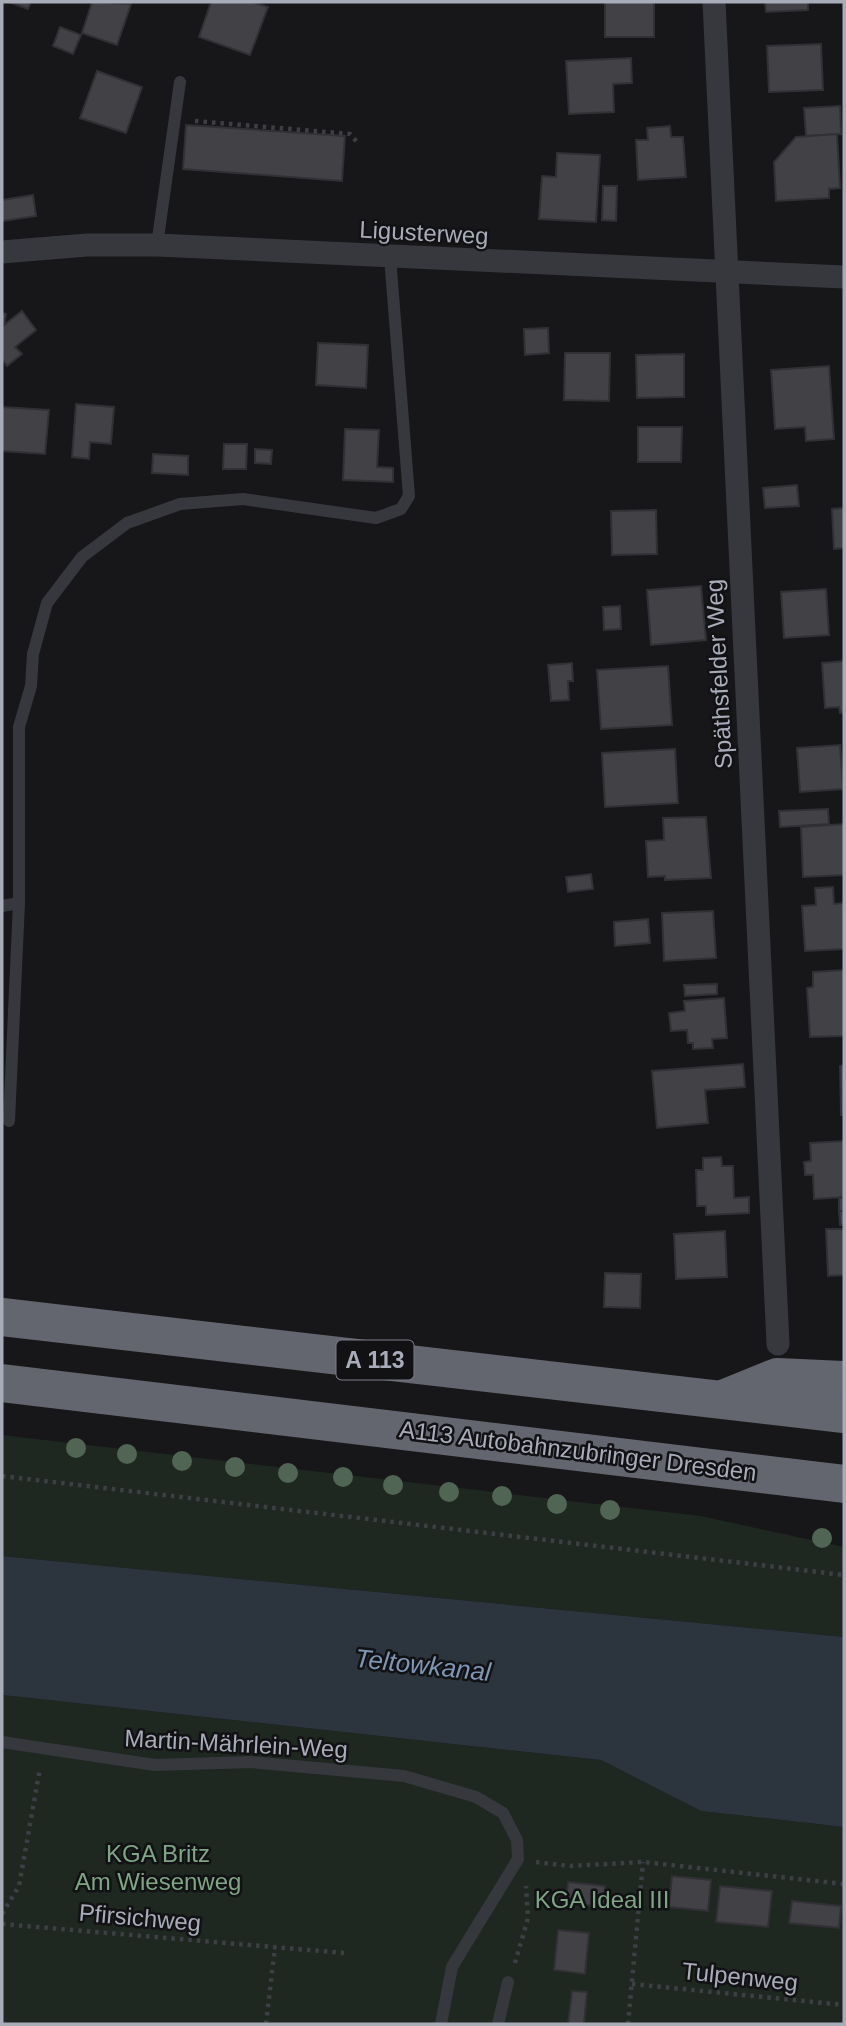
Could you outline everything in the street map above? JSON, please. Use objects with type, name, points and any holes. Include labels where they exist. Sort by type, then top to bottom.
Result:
[{"type":"highway","name":"A 113","points":[[14,1318],[844,1414]]},
{"type":"highway","points":[[723,1399],[777,1377],[844,1380]]},
{"type":"highway","name":"A113 Autobahnzubringer Dresden","points":[[2,1383],[844,1483]]},
{"type":"street","name":"Späthsfelder Weg","points":[[714,2],[778,1344]]},
{"type":"street","name":"Ligusterweg","points":[[2,252],[86,245],[158,245],[844,277]]},
{"type":"lane","points":[[158,245],[180,82]]},
{"type":"lane","points":[[9,1121],[19,903],[19,727],[31,686],[33,654],[47,603],[82,557],[127,523],[180,504],[243,499],[376,519],[401,509],[409,496],[390,257]]},
{"type":"lane","points":[[2,906],[19,903]]},
{"type":"lane","name":"Martin-Mährlein-Weg","points":[[2,1742],[155,1765],[250,1762],[404,1776],[476,1797],[503,1813],[517,1840],[518,1859]]},
{"type":"lane","points":[[441,2024],[452,1967],[510,1877],[518,1859]]},
{"type":"lane","points":[[498,2024],[508,1982]]},
{"type":"path","points":[[174,120],[350,134],[357,142]]},
{"type":"path","points":[[2,1476],[844,1575]]},
{"type":"path","points":[[2,1914],[19,1886],[39,1780],[41,1749]]},
{"type":"path","points":[[518,1859],[570,1866],[643,1862],[844,1884]]},
{"type":"path","points":[[628,2024],[643,1862]]},
{"type":"path","points":[[508,1982],[528,1918],[526,1886],[510,1877]]},
{"type":"path","name":"Pfirsichweg","points":[[2,1924],[344,1953]]},
{"type":"path","points":[[266,2024],[275,1947]]},
{"type":"path","name":"Tulpenweg","points":[[632,1984],[844,2005]]},
{"type":"green space","points":[[2,1435],[701,1516],[844,1547],[844,1637],[2,1556]]},
{"type":"green space","name":"KGA Britz Am Wiesenweg","points":[[2,1695],[601,1760],[701,1811],[844,1827],[844,2024],[2,2024]]},
{"type":"water","name":"Teltowkanal","points":[[2,1556],[844,1637],[844,1827],[701,1811],[601,1760],[2,1695]]},
{"type":"building","points":[[9,2],[31,2],[28,9]]},
{"type":"building","points":[[92,2],[131,4],[117,45],[82,33]]},
{"type":"building","points":[[211,2],[252,2],[268,7],[250,55],[199,37]]},
{"type":"building","points":[[605,2],[654,2],[654,37],[605,37]]},
{"type":"building","points":[[765,2],[808,2],[808,10],[766,12]]},
{"type":"building","points":[[60,27],[81,35],[73,54],[53,46]]},
{"type":"building","points":[[821,44],[823,90],[769,92],[767,46]]},
{"type":"building","points":[[631,58],[632,83],[613,84],[614,112],[569,114],[566,61]]},
{"type":"building","points":[[97,71],[142,87],[126,133],[80,118]]},
{"type":"building","points":[[840,106],[841,134],[806,136],[804,108]]},
{"type":"building","points":[[186,125],[345,136],[342,181],[183,169]]},
{"type":"building","points":[[670,126],[671,137],[683,137],[686,177],[638,180],[636,140],[648,140],[647,128]]},
{"type":"building","points":[[837,134],[840,188],[829,189],[829,198],[776,201],[774,162],[796,137]]},
{"type":"building","points":[[557,153],[600,155],[596,222],[539,219],[542,176],[556,177]]},
{"type":"building","points":[[603,186],[617,186],[616,221],[602,220]]},
{"type":"building","points":[[33,195],[36,216],[2,221],[2,200]]},
{"type":"building","points":[[22,311],[36,330],[15,347],[22,354],[7,366],[2,359],[2,313],[6,314],[4,325]]},
{"type":"building","points":[[548,328],[549,353],[525,355],[524,329]]},
{"type":"building","points":[[318,343],[368,345],[366,388],[316,385]]},
{"type":"building","points":[[565,353],[610,353],[609,401],[564,400]]},
{"type":"building","points":[[684,354],[684,397],[637,398],[636,355]]},
{"type":"building","points":[[829,366],[834,439],[806,441],[805,427],[775,429],[771,370]]},
{"type":"building","points":[[76,404],[114,407],[111,444],[90,442],[89,459],[72,457]]},
{"type":"building","points":[[2,407],[49,410],[45,454],[2,451]]},
{"type":"building","points":[[638,427],[682,427],[681,462],[638,462]]},
{"type":"building","points":[[345,429],[379,430],[377,467],[393,468],[393,482],[343,480]]},
{"type":"building","points":[[224,444],[247,444],[246,469],[223,469]]},
{"type":"building","points":[[255,449],[272,450],[271,464],[255,463]]},
{"type":"building","points":[[153,454],[188,456],[188,475],[152,473]]},
{"type":"building","points":[[797,485],[799,506],[765,508],[763,488]]},
{"type":"building","points":[[844,508],[844,548],[834,549],[832,509]]},
{"type":"building","points":[[656,510],[657,554],[612,555],[611,511]]},
{"type":"building","points":[[701,586],[706,640],[651,645],[647,590]]},
{"type":"building","points":[[826,589],[829,635],[784,638],[781,592]]},
{"type":"building","points":[[620,606],[621,629],[604,630],[603,607]]},
{"type":"building","points":[[844,661],[844,712],[840,713],[839,707],[825,708],[822,663]]},
{"type":"building","points":[[572,663],[573,681],[568,681],[569,700],[551,701],[548,665]]},
{"type":"building","points":[[668,666],[672,725],[601,729],[597,670]]},
{"type":"building","points":[[840,745],[843,789],[800,792],[797,748]]},
{"type":"building","points":[[675,749],[678,803],[605,807],[602,753]]},
{"type":"building","points":[[828,809],[829,824],[780,827],[779,811]]},
{"type":"building","points":[[706,817],[711,878],[665,880],[665,876],[648,877],[646,841],[664,840],[663,818]]},
{"type":"building","points":[[844,824],[844,875],[803,877],[801,827]]},
{"type":"building","points":[[591,874],[593,889],[568,892],[566,877]]},
{"type":"building","points":[[833,887],[834,904],[844,903],[844,949],[805,951],[802,906],[816,905],[815,888]]},
{"type":"building","points":[[713,911],[716,958],[664,961],[662,913]]},
{"type":"building","points":[[648,919],[650,943],[615,946],[614,922]]},
{"type":"building","points":[[844,970],[844,1036],[810,1037],[807,988],[813,987],[813,972]]},
{"type":"building","points":[[717,984],[717,994],[685,996],[684,985]]},
{"type":"building","points":[[724,998],[727,1038],[712,1039],[713,1048],[693,1049],[693,1043],[688,1043],[687,1030],[671,1031],[669,1013],[685,1011],[684,1001]]},
{"type":"building","points":[[743,1064],[745,1087],[705,1090],[708,1123],[657,1128],[652,1071]]},
{"type":"building","points":[[844,1065],[844,1115],[841,1115],[840,1066]]},
{"type":"building","points":[[844,1141],[844,1197],[814,1199],[813,1175],[805,1175],[804,1162],[811,1161],[810,1143]]},
{"type":"building","points":[[721,1157],[722,1166],[733,1166],[734,1198],[749,1197],[749,1213],[706,1215],[706,1206],[697,1206],[696,1170],[703,1170],[703,1158]]},
{"type":"building","points":[[844,1197],[844,1211],[839,1211],[839,1198]]},
{"type":"building","points":[[839,1211],[844,1211],[844,1225],[840,1225]]},
{"type":"building","points":[[826,1229],[844,1229],[844,1275],[828,1276]]},
{"type":"building","points":[[725,1231],[727,1277],[676,1279],[674,1234]]},
{"type":"building","points":[[605,1273],[641,1274],[640,1308],[604,1307]]},
{"type":"building","points":[[672,1876],[711,1880],[708,1911],[669,1907]]},
{"type":"building","points":[[568,1882],[605,1886],[603,1907],[566,1903]]},
{"type":"building","points":[[720,1886],[772,1891],[768,1927],[716,1922]]},
{"type":"building","points":[[792,1901],[841,1906],[839,1928],[789,1923]]},
{"type":"building","points":[[558,1930],[589,1933],[585,1974],[554,1970]]},
{"type":"building","points":[[572,1991],[587,1992],[584,2024],[568,2024]]},
{"type":"park label","name":"KGA Ideal III","points":[[602,1900]]}]
